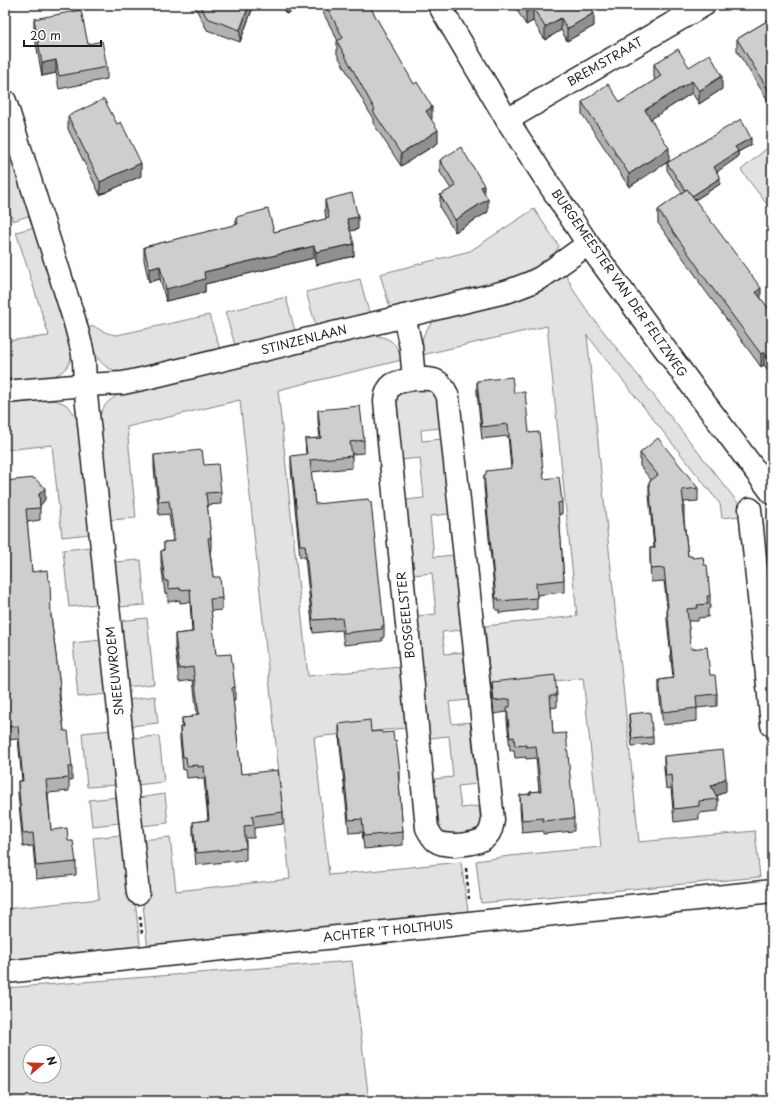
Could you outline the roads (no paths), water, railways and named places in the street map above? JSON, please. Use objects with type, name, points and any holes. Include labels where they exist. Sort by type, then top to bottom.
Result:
[{"type":"street","name":"BURGEMEESTER VAN DER FELTZWEG","points":[[439,5],[507,120],[588,244],[772,493]]},
{"type":"street","name":"BREMSTRAAT","points":[[507,120],[704,5]]},
{"type":"street","name":"SNEEUWROEM","points":[[5,101],[79,336],[84,358],[85,385],[138,893]]},
{"type":"street","name":"STINZENLAAN","points":[[5,392],[123,383],[509,291],[530,284],[554,270],[588,244]]},
{"type":"street","points":[[404,316],[411,347],[414,379]]},
{"type":"street","name":"BOSGEELSTER","points":[[428,378],[435,380],[441,384],[448,397],[492,804],[492,829],[488,836],[481,841],[463,844],[443,844],[436,841],[427,828],[385,401],[385,394],[393,383],[414,379],[428,378]]},
{"type":"street","points":[[750,509],[764,551],[772,725]]},
{"type":"street","name":"ACHTER 'T HOLTHUIS","points":[[5,972],[772,891]]}]
